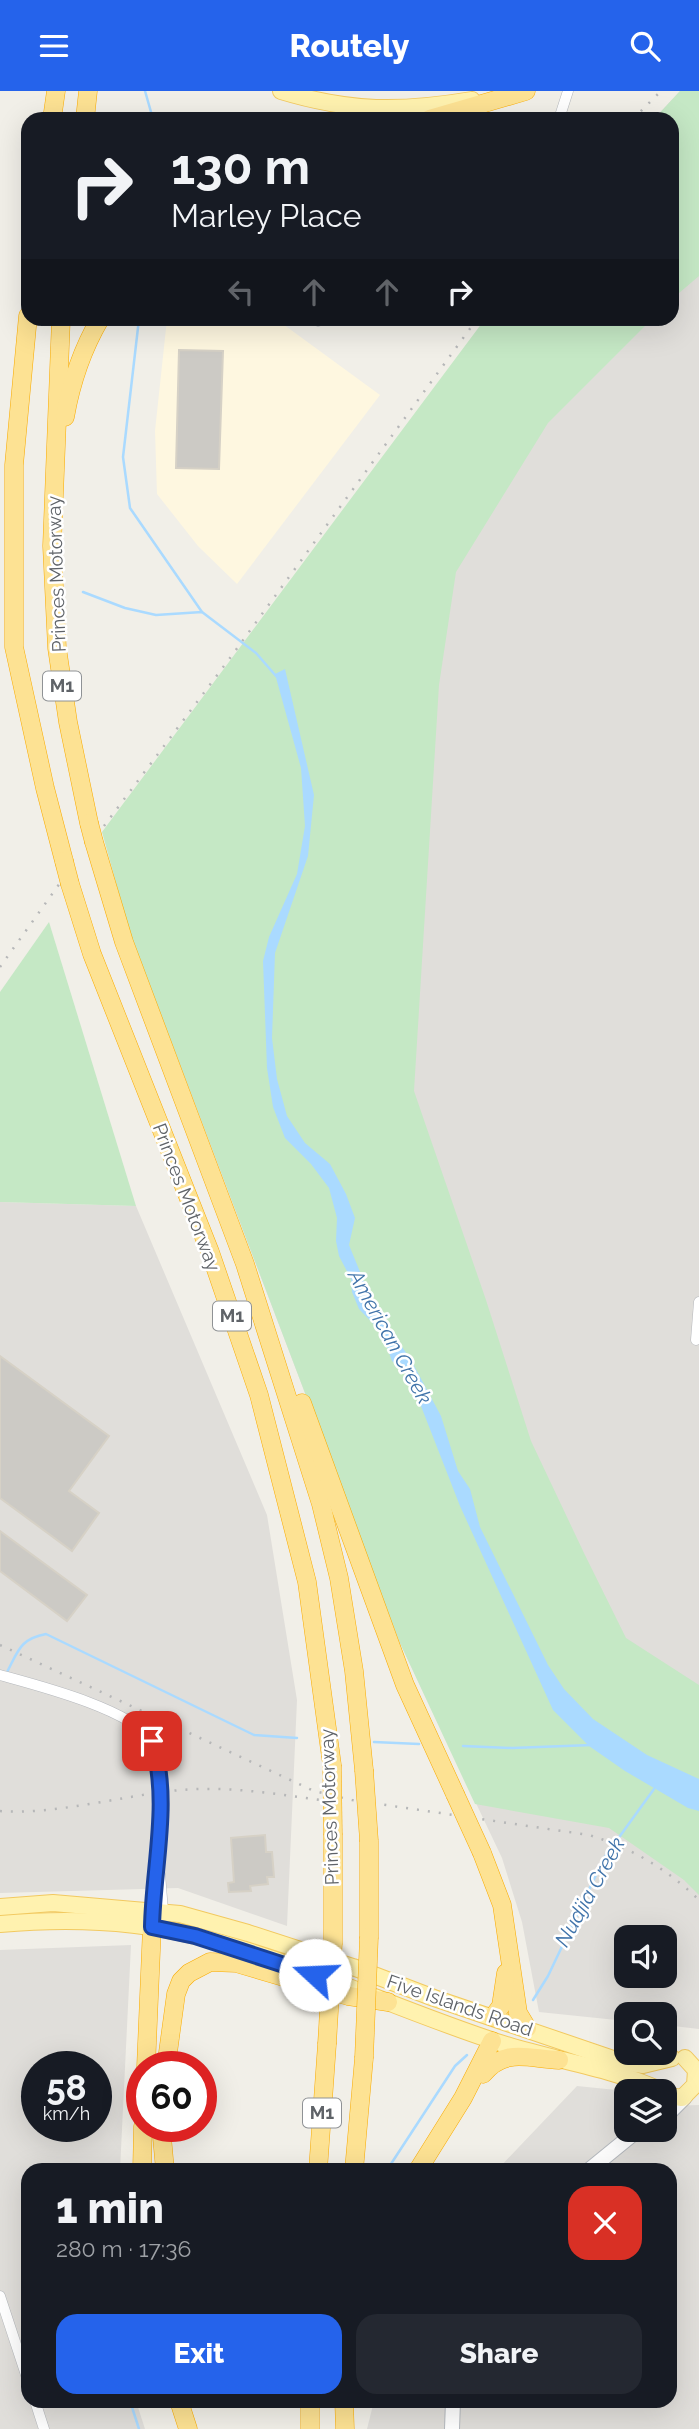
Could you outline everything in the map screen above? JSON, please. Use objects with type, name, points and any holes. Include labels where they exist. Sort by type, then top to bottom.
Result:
[{"type":"highway","points":[[53,112],[56,91]]},
{"type":"highway","points":[[86,112],[88,91]]},
{"type":"highway","points":[[454,112],[526,91]]},
{"type":"highway","name":"Princes Motorway","points":[[27,326],[14,465],[14,647],[45,788],[92,954],[210,1252],[259,1395],[307,1582],[332,1765],[333,1943],[318,2163]]},
{"type":"highway","name":"Princes Motorway","points":[[61,326],[52,546],[57,648],[68,722],[89,823],[124,942],[245,1264],[287,1390],[333,1553],[354,1671],[369,1841],[369,1937],[364,2058],[356,2163]]},
{"type":"highway","points":[[52,546],[58,455],[68,398],[89,338],[96,326]]},
{"type":"highway","points":[[245,1264],[279,1339],[405,1685],[482,1853],[502,1905],[518,2013],[527,2028]]},
{"type":"highway","points":[[147,2051],[157,1919]]},
{"type":"highway","points":[[157,1919],[159,2051]]},
{"type":"highway","points":[[490,2020],[501,2006],[505,1987],[507,1935]]},
{"type":"highway","points":[[167,2051],[178,1987],[189,1973],[209,1962],[236,1963],[348,1996],[388,2002]]},
{"type":"highway","points":[[422,2163],[463,2098],[492,2041]]},
{"type":"highway","points":[[308,2163],[313,2142],[320,2071],[326,2050]]},
{"type":"highway","points":[[463,2098],[490,2066],[500,2059],[514,2056],[559,2060]]},
{"type":"highway","points":[[142,2163],[143,2142]]},
{"type":"highway","points":[[162,2142],[164,2163]]},
{"type":"highway","points":[[181,2408],[188,2429]]},
{"type":"highway","points":[[310,2408],[310,2429]]},
{"type":"highway","points":[[345,2408],[345,2429]]},
{"type":"main road","points":[[281,91],[330,103],[393,110],[430,107],[516,91]]},
{"type":"main road","name":"Five Islands Road","points":[[0,1907],[53,1903],[248,1933],[353,1966],[490,2020],[527,2028],[626,2063],[643,2065],[685,2059]]},
{"type":"main road","name":"Five Islands Road","points":[[0,1924],[157,1919],[195,1936],[259,1955],[492,2041],[635,2079]]},
{"type":"main road","points":[[412,2012],[469,2024],[490,2020],[492,2041]]},
{"type":"main road","points":[[661,2079],[660,2070],[685,2059],[694,2066],[697,2075],[695,2085],[691,2094],[677,2106]]},
{"type":"main road","points":[[598,2163],[624,2142]]},
{"type":"main road","points":[[452,2429],[453,2408]]},
{"type":"street","points":[[561,112],[568,91]]},
{"type":"street","points":[[695,1340],[699,1302]]},
{"type":"street","points":[[0,1675],[102,1707],[142,1729],[152,1741],[157,1755],[159,1793],[157,1919]]},
{"type":"street","points":[[0,2296],[21,2360]]},
{"type":"street","points":[[36,2408],[44,2429]]},
{"type":"shaded area","points":[[680,91],[699,91],[699,2029],[677,2026],[677,2002],[614,2002],[614,2020],[539,2012],[522,1922],[502,1858],[400,1643],[129,930],[482,326],[679,326],[679,112],[660,112]]},
{"type":"shaded area","points":[[166,326],[286,326],[380,395],[237,584],[198,546],[157,494],[155,431]]},
{"type":"shaded area","points":[[0,1202],[136,1206],[267,1515],[297,1700],[287,1926],[178,1888],[0,1893]]},
{"type":"shaded area","points":[[131,1945],[120,2163],[21,2163],[21,2408],[138,2408],[145,2429],[0,2429],[0,1950]]},
{"type":"shaded area","points":[[577,2086],[614,2090],[614,2142],[677,2142],[677,2106],[699,2105],[699,2429],[367,2429],[372,2408],[677,2408],[677,2163],[504,2163]]},
{"type":"green space","points":[[680,91],[699,91],[699,276],[679,293],[679,112],[660,112]]},
{"type":"green space","points":[[480,326],[645,326],[548,423],[456,572],[439,685],[414,1091],[531,1441],[584,1553],[626,1638],[699,1685],[699,1895],[684,1880],[609,1828],[475,1804],[400,1643],[129,930],[102,832]]},
{"type":"green space","points":[[49,922],[136,1206],[0,1202],[0,992]]},
{"type":"water","points":[[285,669],[314,795],[308,856],[275,953],[272,1038],[277,1079],[287,1116],[305,1143],[330,1164],[346,1194],[355,1218],[349,1245],[374,1306],[411,1360],[441,1416],[458,1471],[470,1489],[480,1527],[548,1665],[564,1689],[593,1719],[647,1755],[699,1779],[699,1811],[688,1808],[625,1771],[589,1746],[553,1710],[460,1506],[406,1374],[392,1361],[382,1333],[359,1309],[352,1292],[351,1279],[339,1256],[336,1241],[337,1218],[329,1188],[311,1164],[285,1138],[273,1107],[267,1068],[263,961],[269,937],[297,874],[305,826],[301,768],[275,674]]},
{"type":"building","points":[[179,350],[223,351],[219,469],[176,468]]},
{"type":"building","points":[[0,1356],[109,1436],[69,1491],[99,1513],[72,1551],[0,1498]]},
{"type":"building","points":[[0,1531],[87,1595],[67,1621],[0,1571]]},
{"type":"building","points":[[265,1835],[266,1852],[272,1852],[274,1877],[267,1877],[268,1884],[250,1886],[251,1891],[229,1892],[228,1883],[234,1882],[231,1838]]},
{"type":"waterway","points":[[145,91],[151,112]]},
{"type":"waterway","points":[[138,326],[123,457],[130,508],[202,612]]},
{"type":"waterway","name":"American Creek","points":[[83,592],[125,608],[156,615],[202,612],[256,653],[276,676]]},
{"type":"waterway","points":[[6,1674],[25,1643],[46,1634],[254,1735],[297,1738]]},
{"type":"waterway","points":[[374,1742],[419,1744]]},
{"type":"waterway","points":[[463,1746],[512,1748],[592,1745]]},
{"type":"waterway","name":"Nudjia Creek","points":[[533,2000],[548,1976],[604,1858],[654,1789]]},
{"type":"waterway","name":"Nudjia Creek","points":[[392,2163],[455,2066],[467,2055]]},
{"type":"waterway","name":"Nudjia Creek","points":[[132,2408],[139,2429]]},
{"type":"railway","points":[[640,112],[661,91]]},
{"type":"railway","points":[[104,826],[472,326]]},
{"type":"railway","points":[[0,967],[60,883]]},
{"type":"railway","points":[[0,1645],[314,1791],[352,1800],[589,1835],[620,1846],[648,1861],[699,1900]]},
{"type":"railway","points":[[0,1811],[63,1808],[190,1789],[246,1791],[320,1800]]},
{"type":"route","points":[[152,1741],[157,1755],[160,1806],[152,1927],[195,1936],[315,1975]]}]
